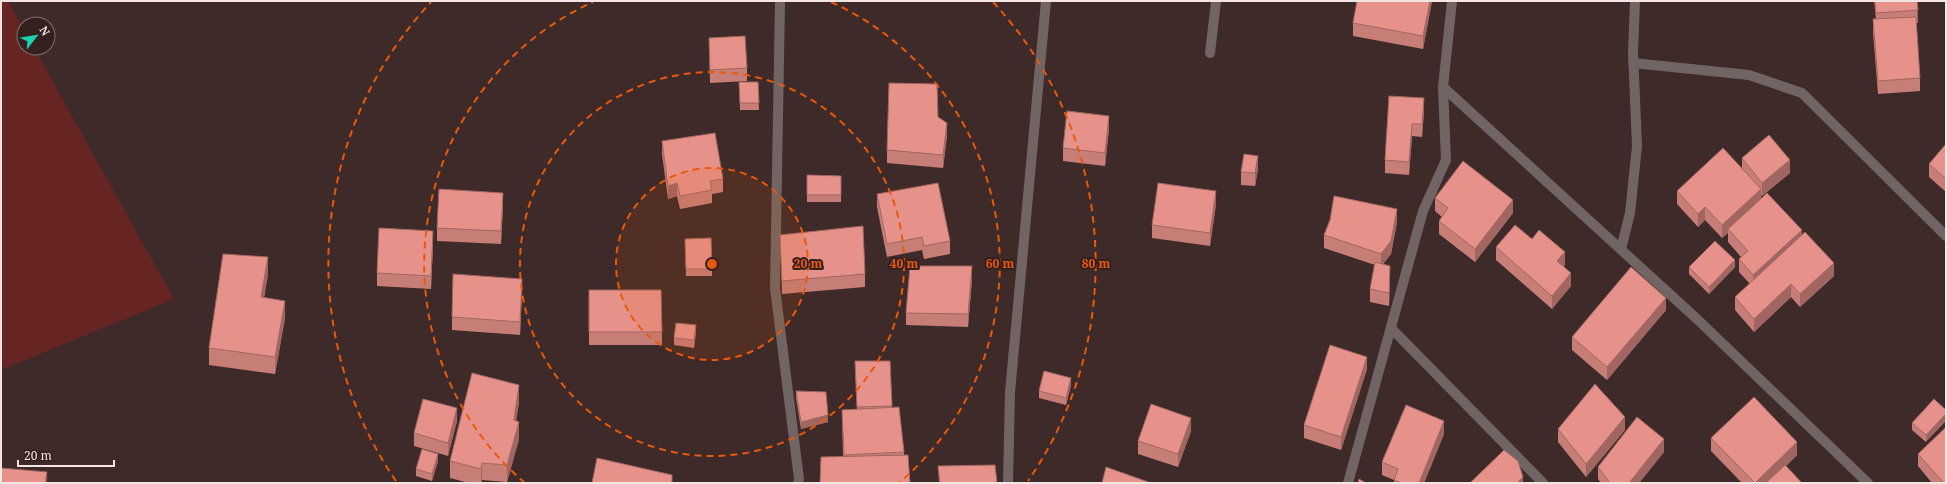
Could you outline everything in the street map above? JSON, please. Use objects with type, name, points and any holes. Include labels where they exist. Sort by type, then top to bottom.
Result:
[{"type":"street","points":[[780,1],[775,288],[799,478],[798,483]]},
{"type":"street","points":[[1008,483],[1010,392],[1046,1]]},
{"type":"street","points":[[1210,53],[1216,1]]},
{"type":"street","points":[[1348,483],[1423,211],[1446,160],[1444,87],[1452,1]]},
{"type":"street","points":[[1621,250],[1630,213],[1638,146],[1633,63],[1635,1]]},
{"type":"street","points":[[1633,63],[1749,75],[1802,93],[1946,236]]},
{"type":"street","points":[[1444,87],[1621,250],[1868,483]]},
{"type":"street","points":[[1391,328],[1543,483]]},
{"type":"shaded area","points":[[1,1],[8,1],[16,16],[16,56],[38,56],[174,299],[1,370]]},
{"type":"building","points":[[1357,1],[1430,1],[1423,36],[1353,23]]},
{"type":"building","points":[[1875,1],[1917,1],[1918,10],[1876,13]]},
{"type":"building","points":[[1916,17],[1920,78],[1878,81],[1873,19]]},
{"type":"building","points":[[745,36],[747,68],[710,70],[709,38]]},
{"type":"building","points":[[739,82],[758,82],[759,103],[740,103]]},
{"type":"building","points":[[889,83],[937,84],[938,117],[947,123],[943,155],[887,150]]},
{"type":"building","points":[[1389,96],[1424,98],[1422,124],[1412,124],[1409,162],[1385,160]]},
{"type":"building","points":[[1067,111],[1109,116],[1105,153],[1063,148]]},
{"type":"building","points":[[715,133],[723,179],[710,181],[712,190],[680,196],[677,183],[668,186],[662,141]]},
{"type":"building","points":[[1769,135],[1790,160],[1762,183],[1742,158]]},
{"type":"building","points":[[1946,144],[1946,179],[1929,164]]},
{"type":"building","points":[[1723,148],[1761,189],[1722,225],[1705,207],[1698,214],[1677,191]]},
{"type":"building","points":[[1244,154],[1258,156],[1255,173],[1241,172]]},
{"type":"building","points":[[1463,161],[1513,200],[1475,249],[1439,221],[1448,208],[1435,198]]},
{"type":"building","points":[[807,175],[841,176],[841,195],[807,195]]},
{"type":"building","points":[[938,183],[950,241],[924,246],[922,237],[887,244],[877,194]]},
{"type":"building","points":[[1158,183],[1216,191],[1210,233],[1152,225]]},
{"type":"building","points":[[439,189],[503,193],[501,231],[437,228]]},
{"type":"building","points":[[1767,193],[1802,230],[1753,275],[1739,259],[1748,251],[1728,229]]},
{"type":"building","points":[[1334,196],[1397,209],[1391,241],[1381,254],[1324,235],[1330,220]]},
{"type":"building","points":[[1515,225],[1532,239],[1539,230],[1565,252],[1557,261],[1571,273],[1552,296],[1496,247]]},
{"type":"building","points":[[863,226],[865,274],[782,281],[780,235]]},
{"type":"building","points":[[379,228],[433,231],[431,276],[377,273]]},
{"type":"building","points":[[1805,232],[1834,263],[1800,294],[1791,284],[1754,319],[1735,297]]},
{"type":"building","points":[[711,238],[712,269],[686,269],[685,239]]},
{"type":"building","points":[[1715,241],[1735,260],[1709,287],[1689,267]]},
{"type":"building","points":[[223,254],[268,257],[261,297],[285,301],[275,357],[209,348]]},
{"type":"building","points":[[1375,262],[1390,266],[1389,293],[1370,289]]},
{"type":"building","points":[[910,266],[972,266],[968,314],[906,313]]},
{"type":"building","points":[[1631,267],[1666,298],[1607,367],[1572,337]]},
{"type":"building","points":[[453,274],[522,279],[520,322],[452,317]]},
{"type":"building","points":[[589,290],[661,290],[662,332],[589,332]]},
{"type":"building","points":[[676,323],[696,325],[694,340],[674,338]]},
{"type":"building","points":[[1330,345],[1367,357],[1341,437],[1304,425]]},
{"type":"building","points":[[855,361],[890,361],[892,406],[857,407]]},
{"type":"building","points":[[1044,371],[1071,378],[1066,398],[1039,391]]},
{"type":"building","points":[[472,373],[519,385],[514,420],[519,422],[507,465],[482,463],[481,469],[450,461]]},
{"type":"building","points":[[1595,384],[1625,417],[1586,464],[1558,429]]},
{"type":"building","points":[[796,391],[826,392],[828,415],[801,422]]},
{"type":"building","points":[[1754,397],[1797,442],[1755,483],[1711,438]]},
{"type":"building","points":[[423,399],[457,408],[448,443],[414,433]]},
{"type":"building","points":[[1934,399],[1946,410],[1946,414],[1926,435],[1912,423]]},
{"type":"building","points":[[1151,404],[1191,418],[1178,454],[1138,441]]},
{"type":"building","points":[[1406,405],[1444,421],[1419,483],[1402,483],[1394,480],[1398,469],[1382,462]]},
{"type":"building","points":[[899,407],[904,452],[844,455],[842,410]]},
{"type":"building","points":[[1637,417],[1664,439],[1629,483],[1610,483],[1598,467]]},
{"type":"building","points":[[1946,427],[1946,483],[1944,483],[1918,454]]},
{"type":"building","points":[[422,449],[438,454],[432,474],[416,469]]},
{"type":"building","points":[[1504,450],[1518,461],[1523,477],[1517,483],[1470,483]]},
{"type":"building","points":[[908,455],[910,483],[820,483],[821,457]]},
{"type":"building","points":[[597,458],[672,475],[672,483],[592,483]]},
{"type":"building","points":[[995,465],[997,483],[940,483],[938,466]]},
{"type":"building","points":[[1785,465],[1802,483],[1766,483]]},
{"type":"building","points":[[1106,467],[1151,483],[1102,483]]},
{"type":"building","points":[[1,468],[47,472],[45,483],[1,483]]},
{"type":"building","points":[[1359,479],[1366,483],[1358,483]]}]
